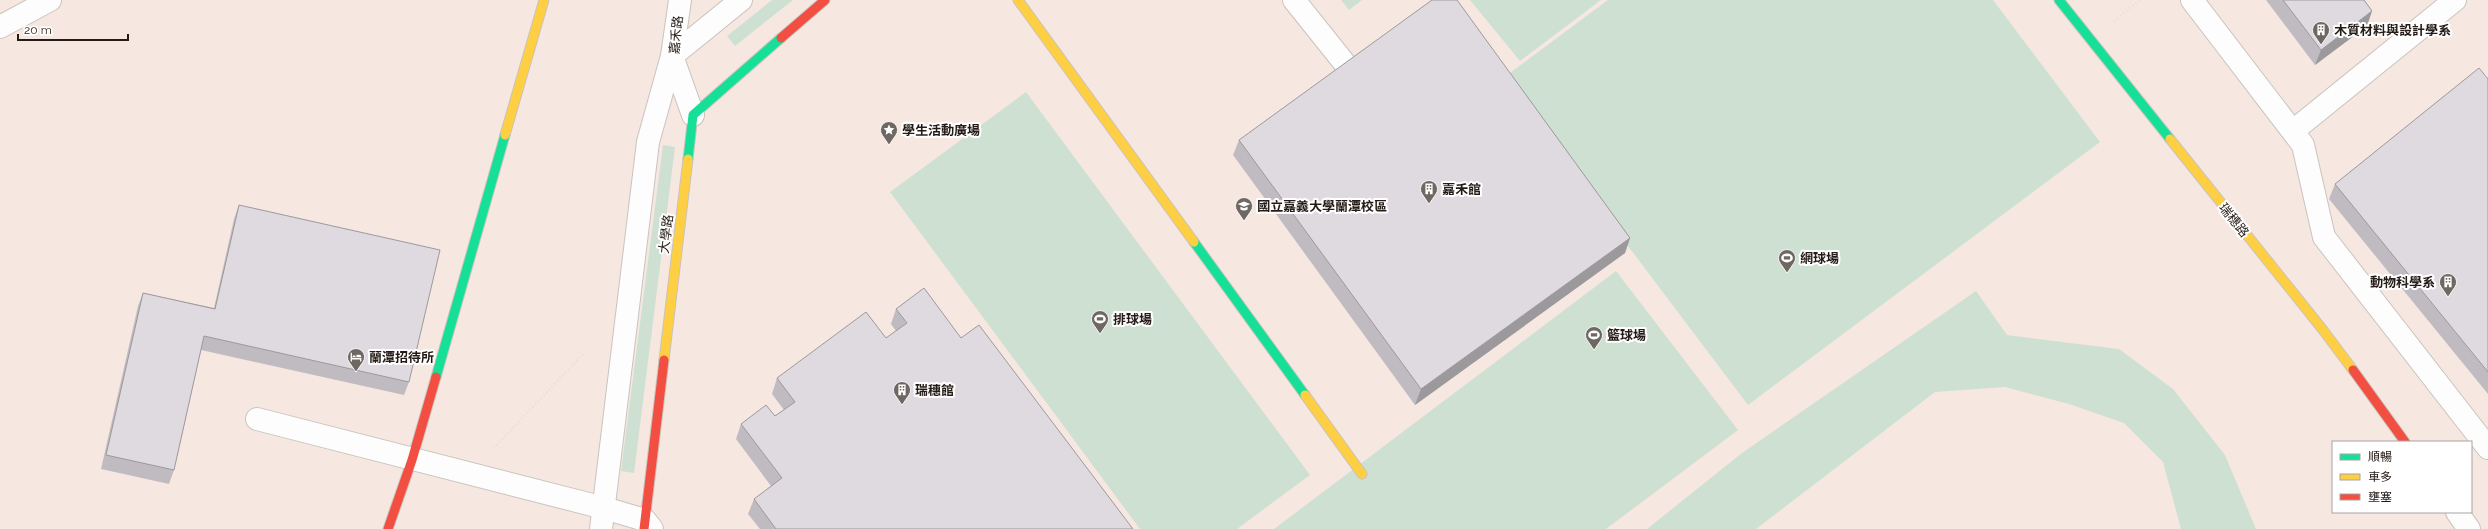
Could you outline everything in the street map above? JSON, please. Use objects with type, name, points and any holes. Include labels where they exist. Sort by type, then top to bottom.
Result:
[{"type":"street","points":[[0,27],[50,0]]},
{"type":"street","points":[[388,529],[412,460],[544,0]]},
{"type":"street","name":"嘉禾路","points":[[680,0],[672,56],[693,115]]},
{"type":"street","points":[[602,519],[648,142],[672,56],[741,0]]},
{"type":"street","points":[[693,115],[825,0]]},
{"type":"street","points":[[1018,0],[1362,474]]},
{"type":"street","points":[[1294,0],[1350,70]]},
{"type":"street","name":"瑞穗路","points":[[2059,0],[2322,330],[2404,441]]},
{"type":"street","points":[[2192,0],[2303,145],[2324,237],[2488,448]]},
{"type":"street","points":[[2293,132],[2456,0]]},
{"type":"street","name":"大學路","points":[[647,526],[693,115]]},
{"type":"street","points":[[257,419],[469,475],[602,519],[647,526]]},
{"type":"street","points":[[2458,513],[2469,529]]},
{"type":"path","points":[[469,475],[585,352]]},
{"type":"shaded area","name":"國立嘉義大學蘭潭校區","points":[[0,0],[2488,0],[2488,529],[0,529]]},
{"type":"green space","points":[[772,0],[793,0],[735,46],[727,36]]},
{"type":"green space","points":[[1341,0],[1362,0],[1349,10]]},
{"type":"green space","points":[[1470,0],[1601,0],[1520,61]]},
{"type":"green space","name":"網球場","points":[[1608,0],[1993,0],[2100,142],[1748,405],[1502,79]]},
{"type":"green space","name":"排球場","points":[[1026,92],[1310,475],[1237,529],[1140,529],[890,192]]},
{"type":"green space","points":[[663,145],[675,147],[634,473],[621,471]]},
{"type":"green space","name":"籃球場","points":[[1616,271],[1738,430],[1606,529],[1274,529]]},
{"type":"green space","points":[[1976,291],[2007,335],[2119,349],[2173,389],[2225,455],[2256,529],[2181,529],[2163,462],[2124,423],[2069,404],[2005,387],[1935,392],[1756,529],[1647,529],[1742,453]]},
{"type":"building","name":"嘉禾館","points":[[1432,0],[1457,0],[1630,238],[1421,389],[1239,140]]},
{"type":"building","points":[[2283,0],[2364,0],[2372,11],[2321,50]]},
{"type":"building","name":"動物科學系","points":[[2479,68],[2488,79],[2488,372],[2335,184]]},
{"type":"building","name":"蘭潭招待所","points":[[239,205],[440,250],[409,382],[204,336],[174,470],[106,455],[143,293],[215,309]]},
{"type":"building","name":"瑞穗館","points":[[924,288],[961,338],[979,325],[1133,529],[776,529],[754,499],[782,478],[741,424],[766,405],[775,416],[795,402],[777,378],[866,312],[886,338],[907,323],[896,309]]},
{"type":"traffic: fast","points":[[2059,0],[2170,139]]},
{"type":"traffic: fast","points":[[688,159],[693,115],[781,38]]},
{"type":"traffic: fast","points":[[436,377],[505,135]]},
{"type":"traffic: fast","points":[[1194,242],[1305,395]]},
{"type":"traffic: slow","points":[[505,135],[544,0]]},
{"type":"traffic: slow","points":[[1018,0],[1194,242]]},
{"type":"traffic: slow","points":[[2170,139],[2323,330],[2353,370]]},
{"type":"traffic: slow","points":[[664,360],[688,159]]},
{"type":"traffic: slow","points":[[1305,395],[1362,474]]},
{"type":"traffic: jam","points":[[781,38],[825,0]]},
{"type":"traffic: jam","points":[[644,529],[664,360]]},
{"type":"traffic: jam","points":[[2353,370],[2404,441]]},
{"type":"traffic: jam","points":[[388,529],[412,460],[436,377]]},
{"type":"place","name":"木質材料與設計學系","points":[[2321,45]]},
{"type":"place","name":"學生活動廣場","points":[[889,145]]},
{"type":"place","name":"嘉禾館","points":[[1429,204]]},
{"type":"place","name":"國立嘉義大學蘭潭校區","points":[[1244,221]]},
{"type":"place","name":"網球場","points":[[1787,273]]},
{"type":"place","name":"動物科學系","points":[[2448,297]]},
{"type":"place","name":"排球場","points":[[1100,334]]},
{"type":"place","name":"籃球場","points":[[1594,350]]},
{"type":"place","name":"蘭潭招待所","points":[[356,372]]},
{"type":"place","name":"瑞穗館","points":[[902,405]]}]
